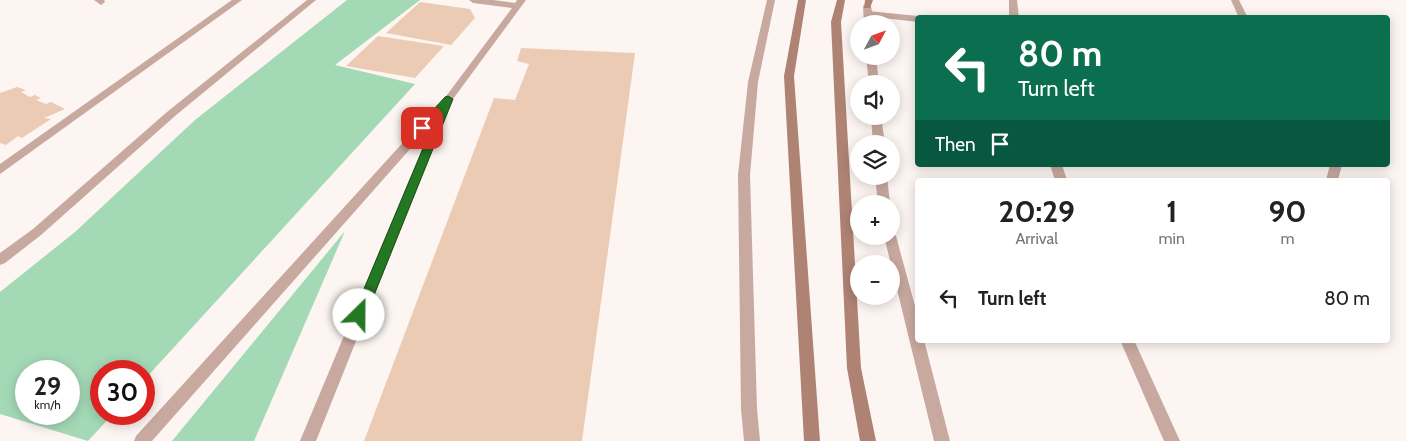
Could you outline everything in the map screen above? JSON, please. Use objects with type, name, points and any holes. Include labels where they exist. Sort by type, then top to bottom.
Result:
[{"type":"main road","points":[[802,0],[789,76],[812,441]]},
{"type":"main road","points":[[841,0],[836,22],[854,358],[868,441]]},
{"type":"street","points":[[0,170],[238,0]]},
{"type":"street","points":[[0,260],[37,232],[171,114],[312,0]]},
{"type":"street","points":[[473,0],[520,3]]},
{"type":"street","points":[[752,441],[749,409],[744,174],[753,82],[771,0]]},
{"type":"street","points":[[1012,0],[1014,15]]},
{"type":"street","points":[[1236,0],[1243,15]]},
{"type":"street","points":[[142,441],[448,99],[520,3]]},
{"type":"street","points":[[868,6],[915,19]]},
{"type":"street","points":[[308,441],[448,99]]},
{"type":"street","points":[[892,245],[915,335]]},
{"type":"street","points":[[917,343],[942,441]]},
{"type":"street","points":[[1127,343],[1172,441]]},
{"type":"green space","points":[[347,0],[420,0],[335,65],[415,84],[155,368],[155,360],[90,360],[90,425],[103,425],[88,441],[36,425],[80,425],[80,360],[15,360],[15,419],[0,414],[0,292],[75,232],[195,120]]},
{"type":"green space","points":[[345,231],[254,441],[172,441]]},
{"type":"building","points":[[420,2],[470,9],[475,18],[451,45],[386,33]]},
{"type":"building","points":[[378,36],[444,46],[415,78],[346,66]]},
{"type":"building","points":[[521,48],[635,53],[582,441],[364,441],[494,98],[515,100],[529,64],[517,61]]},
{"type":"building","points":[[17,87],[26,90],[21,92],[30,97],[35,95],[41,98],[36,100],[46,104],[51,102],[65,109],[44,118],[51,119],[22,138],[18,136],[6,145],[0,143],[0,93]]},
{"type":"route","points":[[359,315],[448,99],[422,128]]}]
